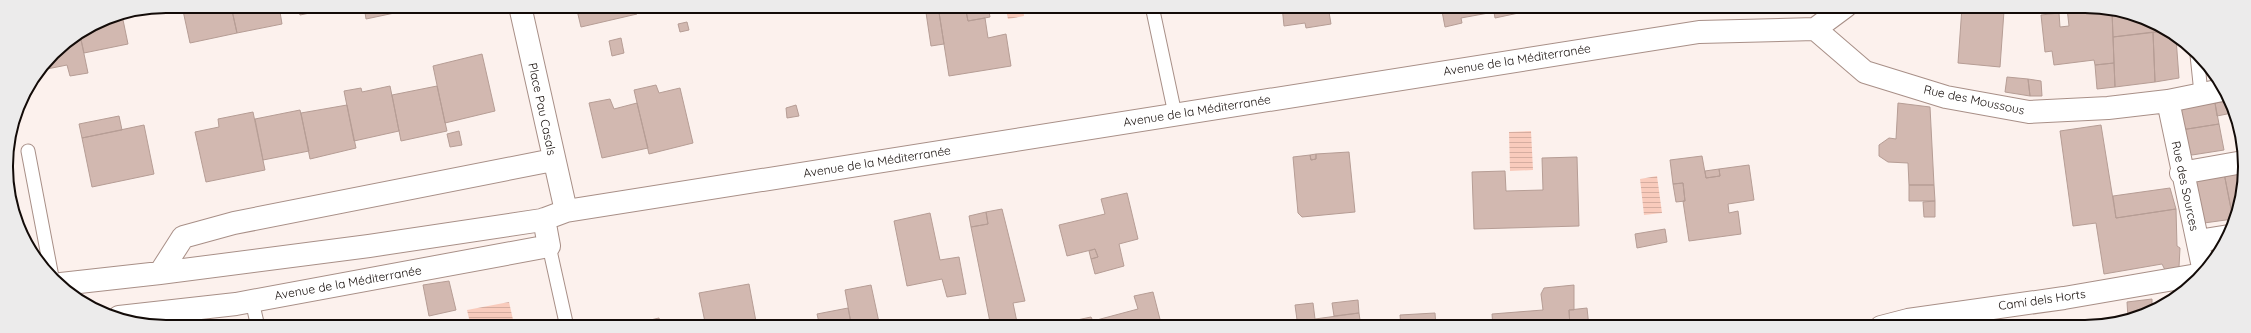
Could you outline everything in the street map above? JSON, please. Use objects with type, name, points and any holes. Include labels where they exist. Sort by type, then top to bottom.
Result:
[{"type":"street","name":"Place Pau Casals","points":[[522,13],[553,160],[566,211]]},
{"type":"street","points":[[1815,29],[1837,13]]},
{"type":"street","name":"Avenue de la Méditerranée","points":[[67,283],[369,246],[544,219],[566,211],[1699,32],[1815,29]]},
{"type":"street","name":"Rue des Moussous","points":[[1815,29],[1865,72],[1946,97],[2029,112],[2108,108],[2168,100],[2217,91]]},
{"type":"street","name":"Rue des Sources","points":[[2168,100],[2181,173],[2198,241],[2202,266]]},
{"type":"street","points":[[160,273],[183,237],[234,223],[553,160]]},
{"type":"street","points":[[2181,173],[2238,163]]},
{"type":"street","points":[[544,219],[549,246]]},
{"type":"street","points":[[2198,241],[2220,237]]},
{"type":"street","name":"Avenue de la Méditerranée","points":[[130,316],[252,301],[549,246]]},
{"type":"street","name":"Camí dels Horts","points":[[1908,320],[2064,298],[2193,275]]},
{"type":"lane","points":[[1154,13],[1176,114]]},
{"type":"lane","points":[[2198,63],[2201,93]]},
{"type":"lane","points":[[28,151],[50,267]]},
{"type":"lane","points":[[549,246],[565,320]]},
{"type":"lane","points":[[252,301],[256,320]]},
{"type":"shaded area","points":[[1007,13],[1024,13],[1024,16],[1008,19]]},
{"type":"shaded area","points":[[1531,131],[1533,170],[1510,171],[1509,132]]},
{"type":"shaded area","points":[[1657,176],[1662,213],[1644,215],[1640,179]]},
{"type":"shaded area","points":[[509,302],[513,320],[469,320],[467,310]]},
{"type":"building","points":[[184,13],[233,13],[237,33],[190,43]]},
{"type":"building","points":[[233,13],[280,13],[282,24],[237,33]]},
{"type":"building","points":[[299,13],[310,13],[300,15]]},
{"type":"building","points":[[365,13],[394,13],[366,19]]},
{"type":"building","points":[[578,13],[637,14],[581,27]]},
{"type":"building","points":[[926,13],[939,13],[944,44],[931,46]]},
{"type":"building","points":[[939,13],[966,13],[968,21],[985,18],[988,38],[1006,34],[1011,66],[949,76]]},
{"type":"building","points":[[966,13],[989,13],[990,17],[968,21]]},
{"type":"building","points":[[1283,13],[1329,13],[1331,24],[1306,28],[1305,23],[1284,26]]},
{"type":"building","points":[[1442,13],[1488,13],[1461,18],[1462,23],[1445,27]]},
{"type":"building","points":[[1494,13],[1519,13],[1495,18]]},
{"type":"building","points":[[1962,13],[2004,13],[2000,67],[1958,63]]},
{"type":"building","points":[[2059,13],[2060,27],[2069,26],[2068,13],[2095,13],[2112,16],[2114,63],[2095,65],[2094,60],[2054,65],[2052,51],[2045,52],[2041,15]]},
{"type":"building","points":[[2112,16],[2134,21],[2157,32],[2113,37]]},
{"type":"building","points":[[123,19],[128,44],[84,53],[81,39],[99,29]]},
{"type":"building","points":[[687,22],[689,30],[680,32],[678,24]]},
{"type":"building","points":[[2153,32],[2157,32],[2176,44],[2179,78],[2155,82]]},
{"type":"building","points":[[2153,32],[2155,82],[2115,87],[2113,37]]},
{"type":"building","points":[[621,38],[624,53],[612,56],[609,41]]},
{"type":"building","points":[[81,39],[88,73],[70,76],[67,65],[48,69],[65,51]]},
{"type":"building","points":[[482,54],[495,111],[445,123],[433,66]]},
{"type":"building","points":[[2114,63],[2115,87],[2097,89],[2095,65]]},
{"type":"building","points":[[2007,77],[2028,79],[2030,96],[2005,92]]},
{"type":"building","points":[[2028,79],[2041,81],[2042,96],[2030,96]]},
{"type":"building","points":[[656,85],[659,93],[680,88],[693,143],[649,154],[634,90]]},
{"type":"building","points":[[390,86],[399,131],[354,141],[344,91],[361,88],[362,92]]},
{"type":"building","points":[[437,86],[447,131],[401,141],[392,95]]},
{"type":"building","points":[[610,99],[614,109],[637,103],[648,148],[602,158],[589,103]]},
{"type":"building","points":[[2223,102],[2229,114],[2217,116],[2215,103]]},
{"type":"building","points":[[1898,103],[1930,107],[1934,185],[1909,185],[1908,163],[1888,162],[1879,156],[1879,145],[1889,138],[1896,139]]},
{"type":"building","points":[[2215,103],[2219,124],[2181,130],[2179,114],[2184,108]]},
{"type":"building","points":[[347,105],[356,148],[310,159],[301,113]]},
{"type":"building","points":[[796,105],[799,116],[787,118],[786,108]]},
{"type":"building","points":[[300,110],[309,151],[263,160],[255,119]]},
{"type":"building","points":[[253,112],[265,170],[206,182],[195,132],[219,127],[218,119]]},
{"type":"building","points":[[119,116],[122,130],[82,138],[79,124]]},
{"type":"building","points":[[2219,124],[2224,150],[2192,155],[2186,151],[2181,130]]},
{"type":"building","points":[[144,125],[154,174],[92,187],[82,138]]},
{"type":"building","points":[[2101,125],[2116,218],[2176,209],[2177,246],[2180,248],[2179,267],[2165,270],[2162,264],[2104,274],[2096,223],[2073,226],[2060,131]]},
{"type":"building","points":[[459,131],[462,145],[450,147],[447,134]]},
{"type":"building","points":[[1349,152],[1355,212],[1302,217],[1298,213],[1293,157],[1310,155],[1311,160],[1316,159],[1316,154]]},
{"type":"building","points":[[1316,154],[1316,159],[1311,160],[1310,155]]},
{"type":"building","points":[[1702,156],[1706,178],[1720,176],[1719,169],[1749,165],[1754,200],[1728,204],[1729,213],[1738,211],[1741,234],[1689,241],[1683,201],[1685,201],[1683,183],[1673,184],[1670,160]]},
{"type":"building","points":[[1577,157],[1579,226],[1474,229],[1472,172],[1505,171],[1506,191],[1543,190],[1542,158]]},
{"type":"building","points":[[1719,169],[1720,176],[1706,178],[1705,171]]},
{"type":"building","points":[[2238,171],[2237,187],[2231,211],[2224,173]]},
{"type":"building","points":[[2224,173],[2231,211],[2228,220],[2204,223],[2195,178]]},
{"type":"building","points":[[1683,183],[1685,201],[1676,202],[1673,184]]},
{"type":"building","points":[[1909,185],[1934,185],[1935,201],[1909,201]]},
{"type":"building","points":[[2170,188],[2176,209],[2116,218],[2113,196]]},
{"type":"building","points":[[1127,193],[1138,239],[1119,244],[1124,266],[1095,274],[1091,259],[1098,257],[1095,249],[1067,256],[1059,225],[1105,214],[1101,199]]},
{"type":"building","points":[[1935,201],[1935,217],[1924,217],[1923,202]]},
{"type":"building","points":[[1002,209],[1025,301],[1013,303],[1017,320],[990,320],[971,227],[988,224],[986,212]]},
{"type":"building","points":[[986,212],[988,224],[971,227],[969,216]]},
{"type":"building","points":[[930,213],[940,260],[959,257],[966,294],[947,297],[942,279],[907,286],[894,221]]},
{"type":"building","points":[[1665,229],[1667,242],[1637,248],[1635,234]]},
{"type":"building","points":[[2216,244],[2211,253],[2210,252],[2213,245]]},
{"type":"building","points":[[1095,249],[1098,257],[1091,259],[1089,251]]},
{"type":"building","points":[[449,281],[456,310],[429,316],[423,285]]},
{"type":"building","points":[[749,284],[756,320],[705,320],[699,293]]},
{"type":"building","points":[[871,285],[878,320],[850,320],[845,290]]},
{"type":"building","points":[[1574,285],[1574,310],[1569,310],[1570,320],[1492,320],[1492,314],[1543,310],[1541,294],[1544,288]]},
{"type":"building","points":[[1153,292],[1160,320],[1097,320],[1138,309],[1134,296]]},
{"type":"building","points":[[2152,299],[2152,304],[2128,314],[2127,302]]},
{"type":"building","points":[[1358,300],[1359,313],[1334,316],[1332,303]]},
{"type":"building","points":[[1313,303],[1315,319],[1359,313],[1360,320],[1297,320],[1295,305]]},
{"type":"building","points":[[848,308],[850,320],[818,320],[817,314]]},
{"type":"building","points":[[1587,308],[1588,320],[1570,320],[1569,310]]},
{"type":"building","points":[[1435,313],[1436,320],[1400,320],[1400,315]]},
{"type":"building","points":[[1091,317],[1092,320],[1077,320]]}]
